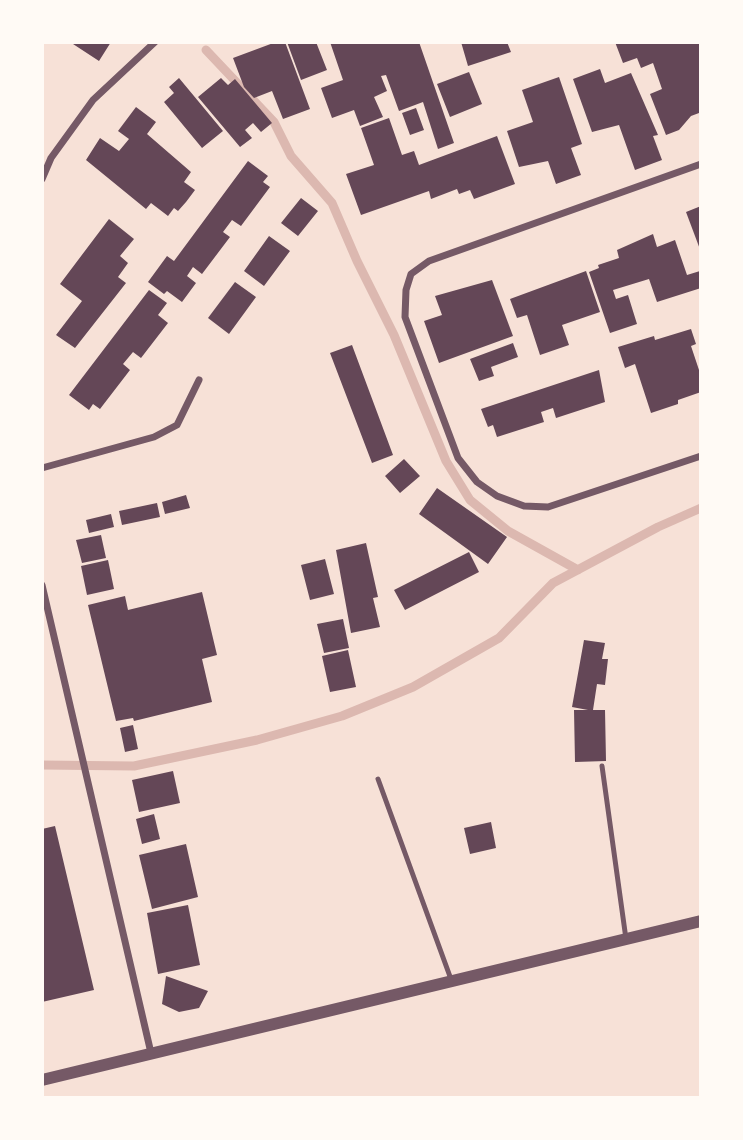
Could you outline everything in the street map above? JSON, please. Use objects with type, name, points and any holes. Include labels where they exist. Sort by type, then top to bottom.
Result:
[{"type":"street","points":[[42,179],[51,159],[93,100],[155,42]]},
{"type":"street","points":[[701,164],[429,261],[411,274],[406,290],[405,317],[458,458],[477,482],[497,496],[524,506],[548,506],[701,456]]},
{"type":"street","points":[[42,468],[154,437],[177,425],[200,380]]},
{"type":"street","points":[[42,585],[152,1054]]},
{"type":"street","points":[[42,1080],[701,921]]},
{"type":"lane","points":[[602,766],[626,939]]},
{"type":"lane","points":[[378,779],[452,982]]},
{"type":"building","points":[[111,42],[99,61],[73,44]]},
{"type":"building","points":[[276,42],[285,42],[310,109],[283,119],[272,91],[254,98],[244,87],[233,58]]},
{"type":"building","points":[[287,42],[316,42],[327,70],[301,80]]},
{"type":"building","points":[[330,42],[419,42],[454,143],[438,149],[423,102],[399,111],[386,75],[381,76],[387,91],[374,97],[383,117],[360,126],[354,110],[332,118],[321,88],[343,80]]},
{"type":"building","points":[[461,42],[507,42],[511,52],[468,66]]},
{"type":"building","points":[[615,42],[701,42],[699,113],[691,116],[679,130],[666,135],[650,94],[662,89],[653,63],[641,68],[637,58],[623,63]]},
{"type":"building","points":[[600,69],[605,83],[631,73],[658,135],[653,136],[662,160],[635,170],[619,125],[592,132],[573,79]]},
{"type":"building","points":[[469,72],[482,104],[450,117],[437,84]]},
{"type":"building","points":[[559,77],[582,144],[571,148],[581,175],[556,184],[548,161],[519,167],[507,131],[533,122],[522,90]]},
{"type":"building","points":[[179,78],[223,131],[202,148],[164,102],[174,93],[169,87]]},
{"type":"building","points":[[221,78],[228,85],[235,79],[272,123],[261,132],[253,123],[245,130],[252,138],[240,147],[198,97]]},
{"type":"building","points":[[136,107],[156,122],[147,134],[191,172],[184,182],[195,190],[178,211],[174,208],[168,216],[151,203],[146,209],[86,160],[100,138],[119,151],[129,139],[118,131]]},
{"type":"building","points":[[416,108],[424,130],[410,135],[402,113]]},
{"type":"building","points":[[389,118],[402,155],[414,151],[419,165],[497,136],[515,184],[474,199],[470,190],[459,194],[457,189],[431,199],[429,191],[361,215],[346,174],[374,165],[361,128]]},
{"type":"building","points":[[248,161],[268,176],[263,182],[270,187],[241,226],[232,220],[223,232],[230,237],[202,274],[193,267],[187,276],[196,283],[182,302],[167,291],[164,294],[148,282],[167,256],[174,261]]},
{"type":"building","points":[[301,198],[318,211],[298,236],[281,223]]},
{"type":"building","points":[[701,206],[701,252],[686,212]]},
{"type":"building","points":[[109,219],[134,239],[120,256],[128,263],[118,277],[126,283],[75,348],[56,335],[82,301],[60,284]]},
{"type":"building","points":[[653,234],[657,247],[675,240],[687,275],[700,271],[701,288],[657,302],[649,279],[613,290],[616,299],[628,295],[637,324],[610,333],[589,272],[599,268],[598,265],[619,258],[617,250]]},
{"type":"building","points":[[269,236],[290,251],[264,286],[244,271]]},
{"type":"building","points":[[586,271],[600,312],[562,325],[569,345],[540,355],[527,315],[517,318],[510,299]]},
{"type":"building","points":[[492,280],[513,336],[439,363],[424,321],[442,315],[435,296]]},
{"type":"building","points":[[235,282],[256,297],[229,334],[208,318]]},
{"type":"building","points":[[149,290],[167,303],[158,315],[168,323],[141,358],[133,352],[123,364],[130,370],[100,409],[93,404],[89,410],[69,395]]},
{"type":"building","points":[[691,329],[696,344],[691,346],[701,376],[701,392],[678,400],[678,404],[651,413],[635,364],[625,368],[618,347]]},
{"type":"building","points":[[513,343],[518,357],[491,367],[494,376],[479,381],[470,359]]},
{"type":"building","points":[[352,345],[393,455],[372,463],[330,353]]},
{"type":"building","points":[[599,370],[605,402],[556,418],[553,408],[541,412],[544,422],[497,437],[493,425],[488,427],[481,409]]},
{"type":"building","points":[[404,459],[420,476],[400,493],[385,476]]},
{"type":"building","points":[[437,488],[507,537],[488,564],[419,514]]},
{"type":"building","points":[[186,495],[190,508],[165,514],[162,502]]},
{"type":"building","points":[[157,503],[160,517],[122,525],[119,511]]},
{"type":"building","points":[[111,514],[114,527],[89,533],[86,520]]},
{"type":"building","points":[[101,535],[106,558],[82,563],[76,540]]},
{"type":"building","points":[[366,543],[378,597],[373,598],[380,627],[351,633],[336,550]]},
{"type":"building","points":[[469,552],[479,572],[405,610],[394,590]]},
{"type":"building","points":[[325,559],[334,594],[310,600],[301,565]]},
{"type":"building","points":[[108,560],[114,589],[87,595],[81,566]]},
{"type":"building","points":[[202,592],[217,655],[202,659],[212,702],[134,721],[133,718],[116,721],[88,605],[125,596],[128,610]]},
{"type":"building","points":[[343,619],[349,648],[324,653],[317,624]]},
{"type":"building","points":[[584,640],[605,643],[602,659],[608,659],[605,685],[597,684],[593,710],[605,710],[606,761],[575,762],[574,710],[588,710],[572,707]]},
{"type":"building","points":[[348,650],[356,687],[330,692],[322,656]]},
{"type":"building","points":[[133,725],[138,749],[125,752],[120,728]]},
{"type":"building","points":[[173,771],[180,803],[139,812],[132,780]]},
{"type":"building","points":[[154,814],[160,839],[142,844],[136,819]]},
{"type":"building","points":[[491,822],[496,848],[470,854],[464,828]]},
{"type":"building","points":[[55,826],[94,990],[42,1002],[42,829]]},
{"type":"building","points":[[186,844],[198,897],[152,909],[139,855]]},
{"type":"building","points":[[188,905],[200,965],[158,974],[147,913]]},
{"type":"building","points":[[166,976],[208,991],[199,1008],[179,1012],[162,1004]]},
{"type":"waterway","points":[[206,50],[274,122],[291,156],[332,203],[394,335],[446,461],[470,500],[508,531],[578,570]]},
{"type":"waterway","points":[[42,765],[134,766],[257,740],[342,716],[413,687],[499,638],[553,583],[658,527],[701,508]]}]
